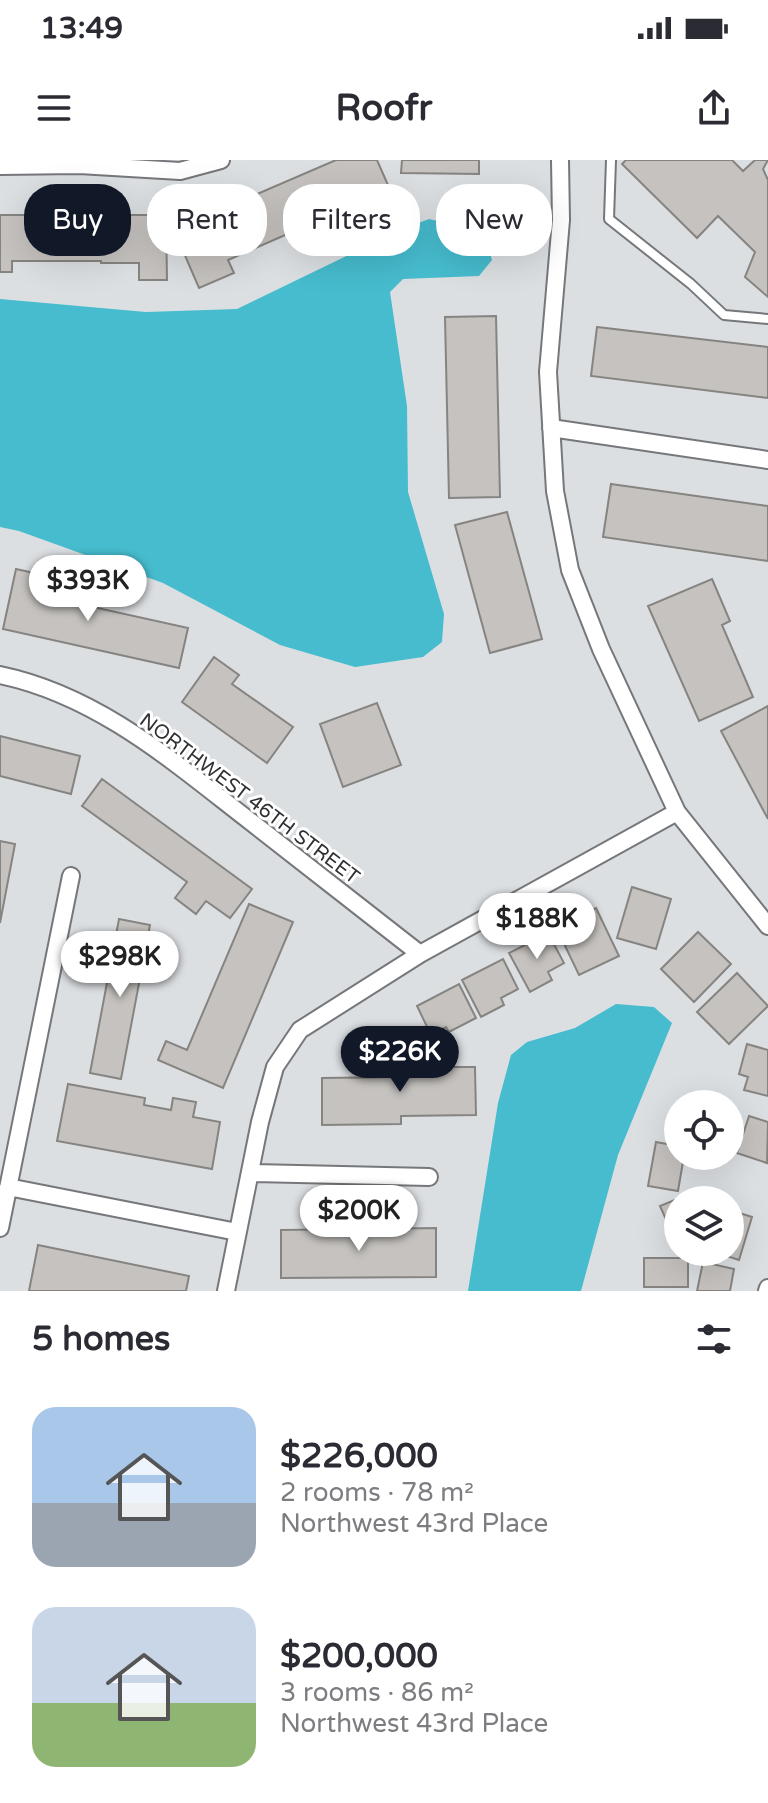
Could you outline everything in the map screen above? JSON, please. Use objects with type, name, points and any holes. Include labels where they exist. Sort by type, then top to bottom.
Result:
[{"type":"street","points":[[0,166],[80,162],[180,171],[221,160]]},
{"type":"street","points":[[560,160],[561,220],[548,372],[555,491],[570,570],[601,649],[677,812],[768,926]]},
{"type":"street","points":[[551,428],[768,460]]},
{"type":"street","name":"NORTHWEST 46TH STREET","points":[[0,675],[35,683],[100,712],[152,745],[420,954]]},
{"type":"street","points":[[226,1291],[275,1067],[300,1030],[420,954],[677,812]]},
{"type":"street","points":[[0,1228],[71,876]]},
{"type":"street","points":[[251,1173],[429,1177]]},
{"type":"street","points":[[8,1187],[237,1232]]},
{"type":"lane","points":[[611,160],[609,219],[691,284],[724,315],[768,319]]},
{"type":"water","points":[[436,221],[436,256],[491,256],[492,260],[479,276],[403,279],[390,292],[407,406],[408,492],[444,614],[442,642],[423,657],[355,667],[280,645],[163,583],[0,527],[0,299],[146,312],[237,309],[346,256],[420,256],[420,222]]},
{"type":"water","points":[[616,1004],[654,1007],[672,1023],[618,1155],[581,1291],[468,1291],[498,1103],[511,1055],[527,1042],[575,1028]]},
{"type":"building","points":[[336,160],[377,160],[388,184],[283,184],[283,236],[267,243],[267,190]]},
{"type":"building","points":[[402,160],[479,160],[479,174],[401,173]]},
{"type":"building","points":[[626,160],[732,160],[743,171],[755,160],[768,160],[763,169],[768,180],[768,297],[745,277],[755,252],[718,216],[697,238],[622,164]]},
{"type":"building","points":[[0,215],[24,215],[24,256],[131,256],[131,215],[147,215],[147,256],[167,256],[167,280],[139,280],[139,263],[101,261],[12,261],[12,272],[0,272]]},
{"type":"building","points":[[185,256],[237,256],[228,260],[234,273],[199,288]]},
{"type":"building","points":[[496,316],[500,497],[449,498],[445,317]]},
{"type":"building","points":[[597,327],[768,347],[768,398],[591,376]]},
{"type":"building","points":[[611,484],[768,506],[768,561],[603,537]]},
{"type":"building","points":[[507,512],[542,639],[490,653],[455,525]]},
{"type":"building","points":[[16,569],[70,581],[66,601],[188,628],[179,668],[3,629]]},
{"type":"building","points":[[712,579],[730,621],[722,625],[753,697],[699,721],[648,606]]},
{"type":"building","points":[[214,657],[239,675],[232,684],[293,727],[267,763],[182,702]]},
{"type":"building","points":[[377,703],[401,765],[343,787],[320,724]]},
{"type":"building","points":[[768,706],[768,819],[721,731]]},
{"type":"building","points":[[0,736],[80,756],[71,794],[0,776]]},
{"type":"building","points":[[102,779],[252,889],[230,918],[206,901],[196,914],[175,898],[187,882],[82,806]]},
{"type":"building","points":[[0,841],[15,844],[0,923]]},
{"type":"building","points":[[632,887],[671,899],[656,949],[617,938]]},
{"type":"building","points":[[249,904],[293,922],[223,1088],[158,1060],[166,1041],[187,1050]]},
{"type":"building","points":[[596,908],[619,956],[579,975],[556,927]]},
{"type":"building","points":[[119,919],[150,925],[121,1079],[90,1073]]},
{"type":"building","points":[[698,932],[731,964],[694,1002],[661,969]]},
{"type":"building","points":[[548,933],[564,963],[548,972],[552,980],[530,992],[509,953]]},
{"type":"building","points":[[503,959],[518,989],[501,998],[504,1005],[481,1017],[462,980]]},
{"type":"building","points":[[737,973],[768,1006],[729,1044],[697,1012]]},
{"type":"building","points":[[459,984],[476,1018],[449,1032],[446,1027],[431,1035],[417,1006]]},
{"type":"building","points":[[747,1044],[768,1050],[768,1096],[744,1090],[748,1077],[739,1074]]},
{"type":"building","points":[[423,1051],[423,1067],[475,1067],[476,1115],[401,1116],[401,1124],[322,1125],[322,1078],[398,1077],[398,1052]]},
{"type":"building","points":[[68,1084],[145,1098],[144,1105],[171,1110],[173,1098],[196,1102],[193,1117],[220,1122],[212,1169],[57,1141]]},
{"type":"building","points":[[749,1116],[768,1122],[767,1163],[744,1155],[744,1131]]},
{"type":"building","points":[[656,1142],[664,1143],[664,1170],[682,1170],[679,1186],[664,1186],[664,1189],[648,1186]]},
{"type":"building","points":[[744,1214],[752,1217],[744,1243]]},
{"type":"building","points":[[436,1228],[436,1277],[281,1278],[281,1230]]},
{"type":"building","points":[[38,1245],[189,1276],[186,1291],[29,1291]]},
{"type":"building","points":[[644,1258],[664,1258],[664,1266],[688,1266],[688,1287],[644,1287]]},
{"type":"building","points":[[702,1266],[734,1269],[730,1291],[697,1291]]}]
